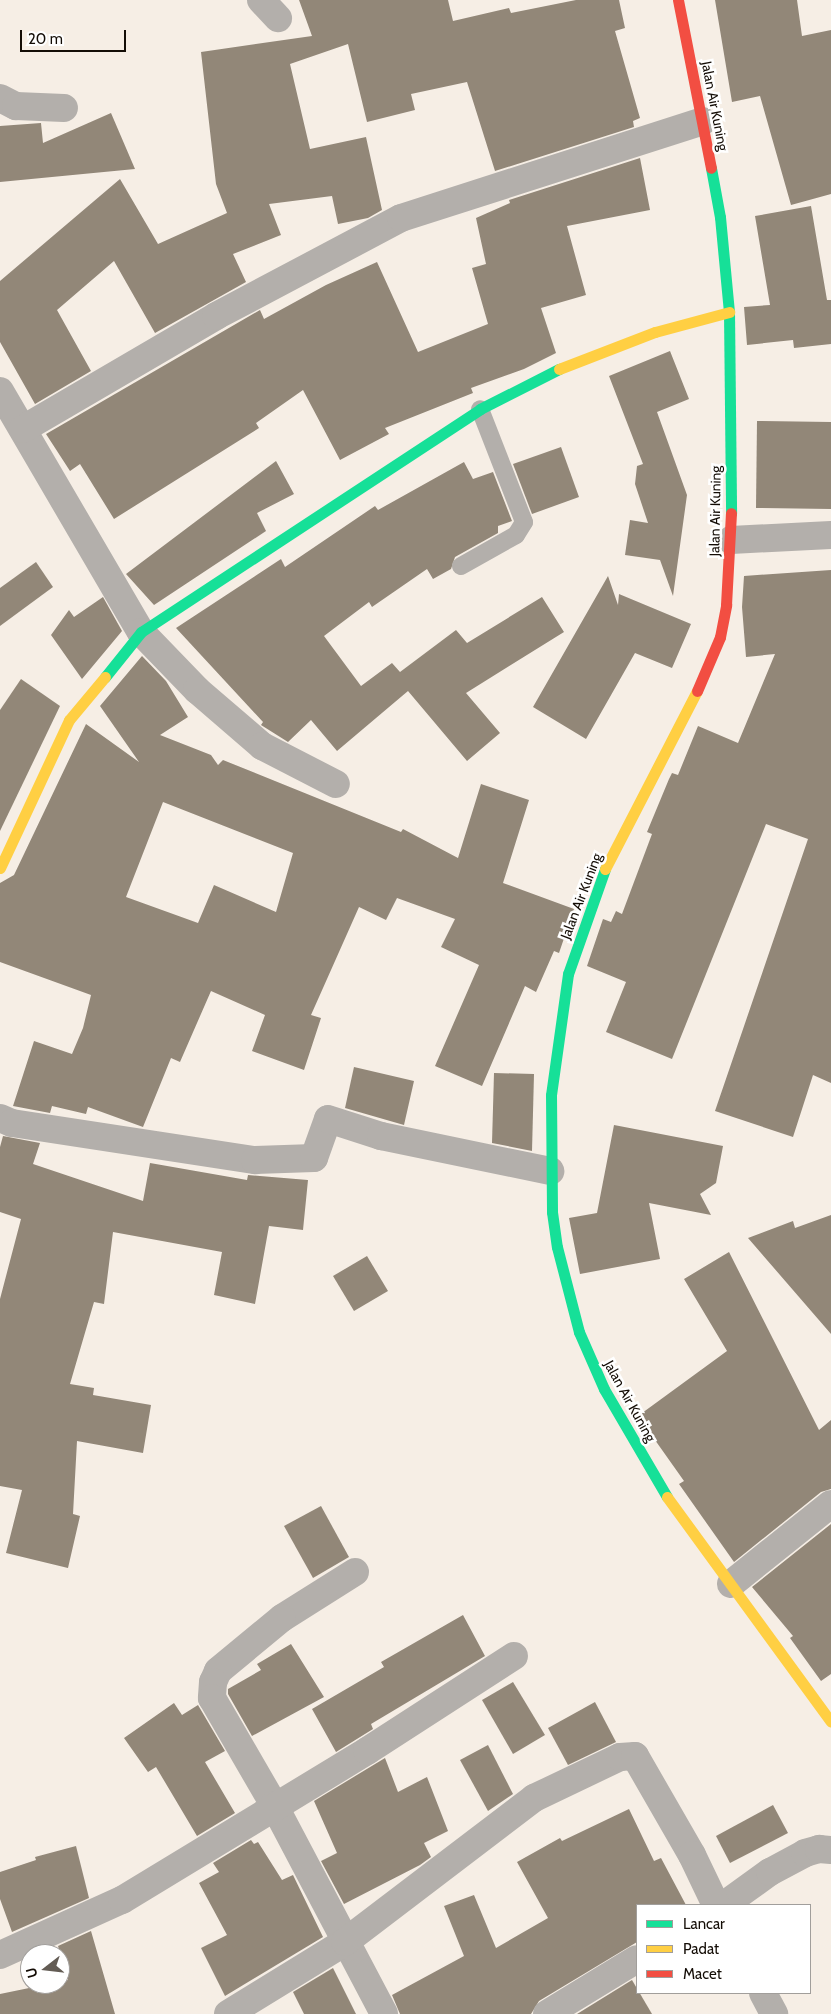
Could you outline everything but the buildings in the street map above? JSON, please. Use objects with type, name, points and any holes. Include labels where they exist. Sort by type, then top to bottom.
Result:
[{"type":"street","name":"Jalan Air Kuning","points":[[678,0],[703,121],[720,217],[729,312],[731,540],[720,638],[708,670],[604,870],[568,974],[551,1095],[550,1172],[552,1212],[561,1264],[580,1332],[604,1389],[666,1495],[831,1722]]},
{"type":"street","points":[[0,98],[16,106],[64,108]]},
{"type":"street","points":[[23,429],[208,320],[401,218],[703,121]]},
{"type":"street","points":[[0,868],[69,720],[141,632],[480,409],[575,361],[655,332],[729,312]]},
{"type":"street","points":[[0,391],[141,632],[197,690],[262,746],[336,784]]},
{"type":"street","points":[[731,540],[831,535]]},
{"type":"street","points":[[0,1118],[12,1122],[255,1160],[314,1158],[328,1119],[391,1138],[550,1172]]},
{"type":"street","points":[[731,1584],[831,1504]]},
{"type":"street","points":[[355,1572],[282,1618],[218,1671],[213,1682],[212,1698],[220,1718],[274,1805],[384,2014]]},
{"type":"street","points":[[0,1955],[122,1900],[274,1805],[367,1751],[514,1656]]},
{"type":"street","points":[[228,2014],[345,1942],[534,1798],[620,1757],[635,1756],[692,1854],[716,1904]]},
{"type":"street","points":[[725,1904],[770,1872],[805,1853],[819,1849],[831,1850]]},
{"type":"street","points":[[557,2011],[636,1960]]},
{"type":"street","points":[[764,1994],[774,2014]]},
{"type":"lane","points":[[461,566],[516,535],[524,522],[480,409]]},
{"type":"traffic: fast","points":[[711,168],[720,217],[729,312],[731,513]]},
{"type":"traffic: fast","points":[[105,677],[141,632],[480,409],[559,369]]},
{"type":"traffic: fast","points":[[605,869],[568,974],[551,1095],[552,1212],[557,1247],[579,1332],[604,1389],[667,1497]]},
{"type":"traffic: slow","points":[[559,369],[655,332],[729,312]]},
{"type":"traffic: slow","points":[[0,868],[69,720],[105,677]]},
{"type":"traffic: slow","points":[[605,869],[697,691]]},
{"type":"traffic: slow","points":[[667,1497],[831,1722]]},
{"type":"traffic: jam","points":[[678,0],[711,168]]},
{"type":"traffic: jam","points":[[697,691],[720,637],[726,605],[731,513]]}]
